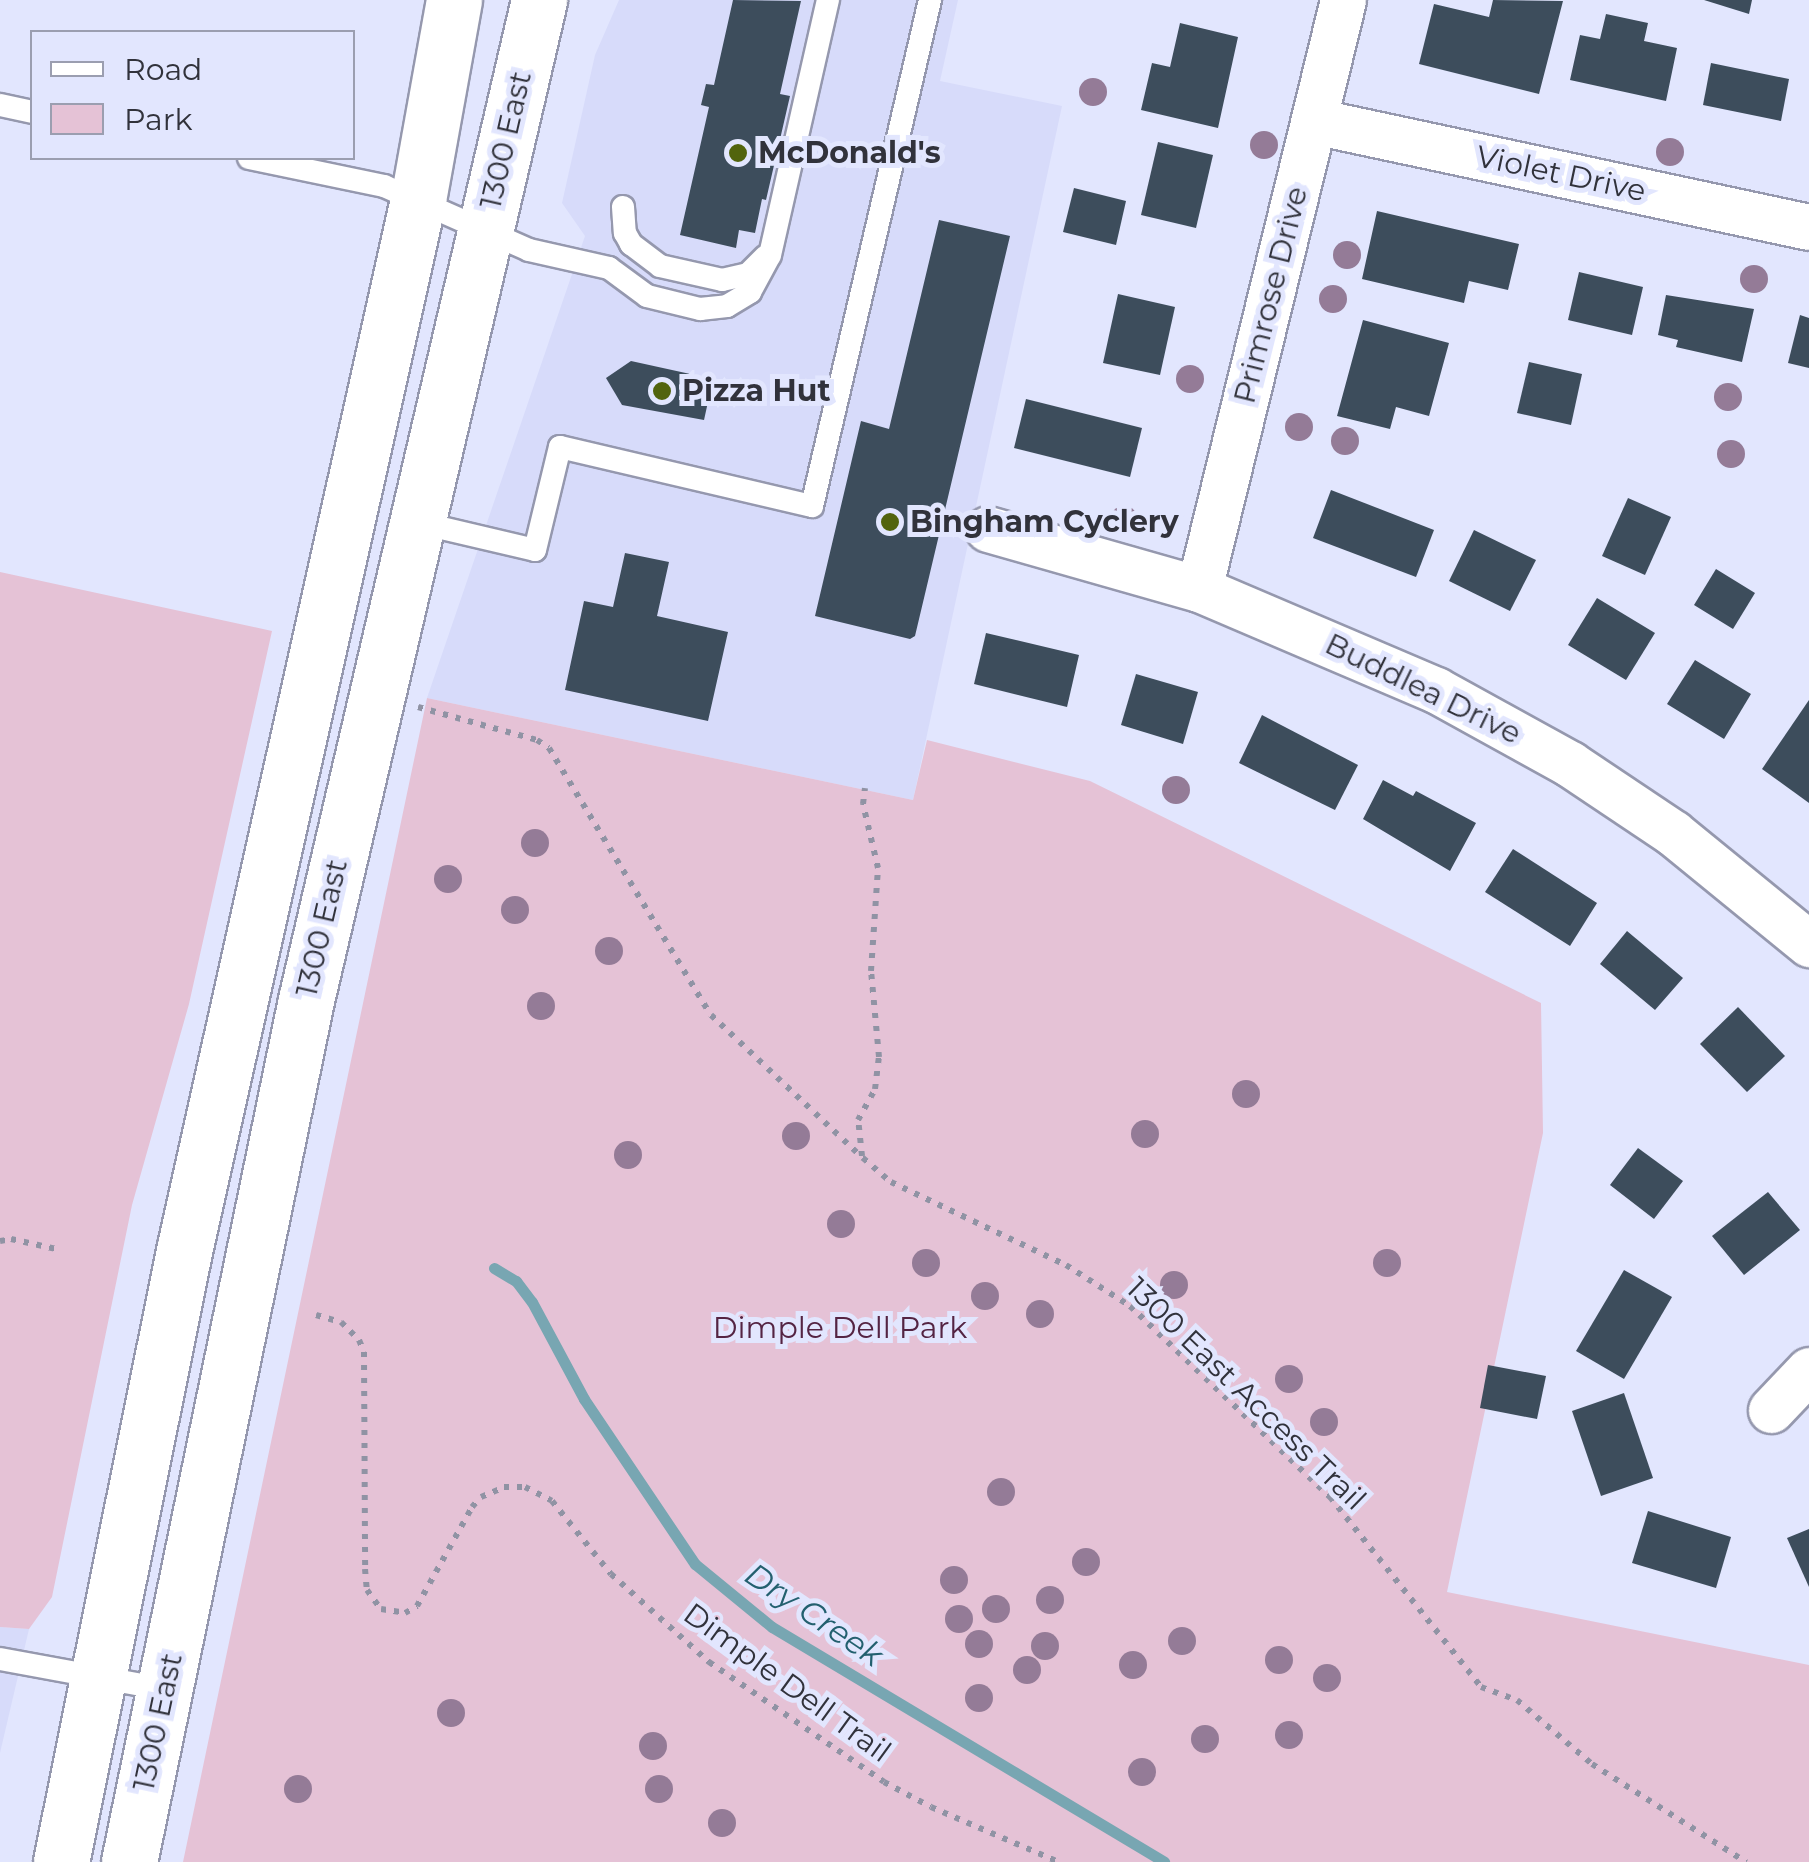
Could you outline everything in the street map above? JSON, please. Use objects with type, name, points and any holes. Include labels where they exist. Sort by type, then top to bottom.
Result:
[{"type":"main road","points":[[61,1862],[101,1680],[184,1251],[418,200],[454,0]]},
{"type":"main road","name":"1300 East","points":[[129,1862],[306,1000],[539,0]]},
{"type":"street","name":"Primrose Drive","points":[[1199,589],[1343,0]]},
{"type":"street","name":"Violet Drive","points":[[1314,120],[1809,227]]},
{"type":"street","name":"Buddlea Drive","points":[[988,530],[1199,589],[1436,690],[1570,764],[1673,833],[1809,944]]},
{"type":"street","points":[[1771,1410],[1809,1370]]},
{"type":"lane","points":[[259,160],[384,186],[529,250],[608,268],[647,296],[714,310],[750,292],[764,269],[828,0]]},
{"type":"lane","points":[[415,522],[535,550],[560,448],[812,506],[930,0]]},
{"type":"lane","points":[[0,105],[30,112]]},
{"type":"lane","points":[[623,207],[625,232],[649,261],[722,280],[748,274],[760,264],[773,240]]},
{"type":"lane","points":[[0,1659],[164,1690]]},
{"type":"path","name":"1300 East Access Trail","points":[[416,707],[536,740],[549,748],[711,1014],[863,1158],[892,1182],[1066,1265],[1130,1306],[1330,1497],[1481,1686],[1516,1700],[1592,1764],[1746,1862]]},
{"type":"path","points":[[863,1158],[858,1120],[875,1089],[879,1056],[871,971],[878,868],[863,804],[865,788]]},
{"type":"path","points":[[0,1239],[61,1250]]},
{"type":"path","name":"Dimple Dell Trail","points":[[316,1315],[341,1322],[364,1352],[365,1569],[367,1590],[381,1610],[405,1612],[418,1606],[472,1507],[482,1497],[504,1487],[525,1487],[552,1501],[610,1574],[709,1662],[884,1782],[931,1808],[1060,1862]]},
{"type":"shaded area","points":[[619,0],[958,0],[940,81],[1062,106],[913,800],[427,698],[585,236],[562,203],[595,55]]},
{"type":"shaded area","points":[[0,1627],[29,1629],[0,1753]]},
{"type":"green space","points":[[0,572],[272,631],[189,1004],[132,1205],[52,1597],[29,1629],[0,1627]]},
{"type":"green space","name":"Dimple Dell Park","points":[[427,698],[913,800],[927,740],[1090,781],[1541,1003],[1543,1133],[1447,1592],[1809,1665],[1809,1862],[183,1862]]},
{"type":"building","name":"McDonald's","points":[[733,0],[801,1],[780,94],[790,96],[766,200],[762,199],[755,233],[739,230],[736,248],[680,235],[709,107],[701,105],[706,84],[714,85]]},
{"type":"building","points":[[1493,0],[1563,1],[1539,94],[1419,64],[1434,4],[1489,17]]},
{"type":"building","points":[[1704,0],[1752,0],[1749,14]]},
{"type":"building","points":[[1606,14],[1648,23],[1644,41],[1677,48],[1666,101],[1570,80],[1580,35],[1600,39]]},
{"type":"building","points":[[1180,23],[1238,37],[1218,128],[1141,110],[1152,63],[1170,67]]},
{"type":"building","points":[[1711,63],[1789,79],[1781,121],[1703,105]]},
{"type":"building","points":[[1158,142],[1213,155],[1196,228],[1141,215]]},
{"type":"building","points":[[1074,188],[1126,201],[1116,245],[1063,232]]},
{"type":"building","points":[[1377,211],[1519,244],[1508,290],[1469,281],[1464,303],[1362,279]]},
{"type":"building","name":"Bingham Cyclery","points":[[939,220],[1010,236],[915,636],[910,639],[815,616],[861,421],[889,429]]},
{"type":"building","points":[[1579,272],[1643,287],[1632,335],[1568,320]]},
{"type":"building","points":[[1118,294],[1175,307],[1160,375],[1103,363]]},
{"type":"building","points":[[1666,295],[1754,309],[1742,362],[1676,347],[1678,340],[1658,335]]},
{"type":"building","points":[[1800,315],[1809,318],[1809,368],[1788,363]]},
{"type":"building","points":[[1363,320],[1449,343],[1429,416],[1396,407],[1390,429],[1337,416]]},
{"type":"building","name":"Pizza Hut","points":[[631,361],[713,379],[704,420],[622,405],[606,378]]},
{"type":"building","points":[[1529,362],[1582,374],[1571,425],[1517,413]]},
{"type":"building","points":[[1026,399],[1142,428],[1130,477],[1014,448]]},
{"type":"building","points":[[1331,490],[1434,530],[1416,577],[1313,538]]},
{"type":"building","points":[[1628,498],[1671,517],[1645,575],[1602,556]]},
{"type":"building","points":[[1474,530],[1536,560],[1510,611],[1449,581]]},
{"type":"building","points":[[625,553],[669,562],[657,616],[728,632],[708,721],[565,690],[584,601],[613,607]]},
{"type":"building","points":[[1716,569],[1755,593],[1733,629],[1694,605]]},
{"type":"building","points":[[1597,598],[1655,633],[1626,680],[1568,645]]},
{"type":"building","points":[[986,633],[1079,655],[1067,707],[974,684]]},
{"type":"building","points":[[1695,660],[1751,694],[1724,739],[1667,704]]},
{"type":"building","points":[[1136,674],[1198,692],[1183,744],[1121,725]]},
{"type":"building","points":[[1809,700],[1809,803],[1762,769]]},
{"type":"building","points":[[1262,715],[1358,765],[1335,810],[1239,763]]},
{"type":"building","points":[[1383,780],[1413,796],[1416,791],[1476,823],[1450,871],[1363,819]]},
{"type":"building","points":[[1513,849],[1597,903],[1570,946],[1485,892]]},
{"type":"building","points":[[1627,931],[1683,978],[1655,1010],[1600,964]]},
{"type":"building","points":[[1738,1007],[1785,1056],[1747,1092],[1700,1044]]},
{"type":"building","points":[[1638,1148],[1683,1181],[1654,1219],[1610,1185]]},
{"type":"building","points":[[1768,1192],[1800,1230],[1744,1275],[1712,1236]]},
{"type":"building","points":[[1624,1270],[1672,1297],[1624,1379],[1576,1351]]},
{"type":"building","points":[[1488,1365],[1546,1376],[1537,1419],[1480,1408]]},
{"type":"building","points":[[1624,1393],[1653,1478],[1601,1496],[1572,1411]]},
{"type":"building","points":[[1648,1511],[1731,1537],[1716,1588],[1632,1563]]},
{"type":"building","points":[[1809,1529],[1809,1587],[1787,1538]]},
{"type":"waterway","name":"Dry Creek","points":[[494,1268],[516,1281],[532,1302],[584,1399],[695,1564],[772,1627],[1164,1862]]},
{"type":"place","name":"McDonald's","points":[[738,153]]},
{"type":"place","name":"Pizza Hut","points":[[662,391]]},
{"type":"place","name":"Bingham Cyclery","points":[[890,522]]}]
